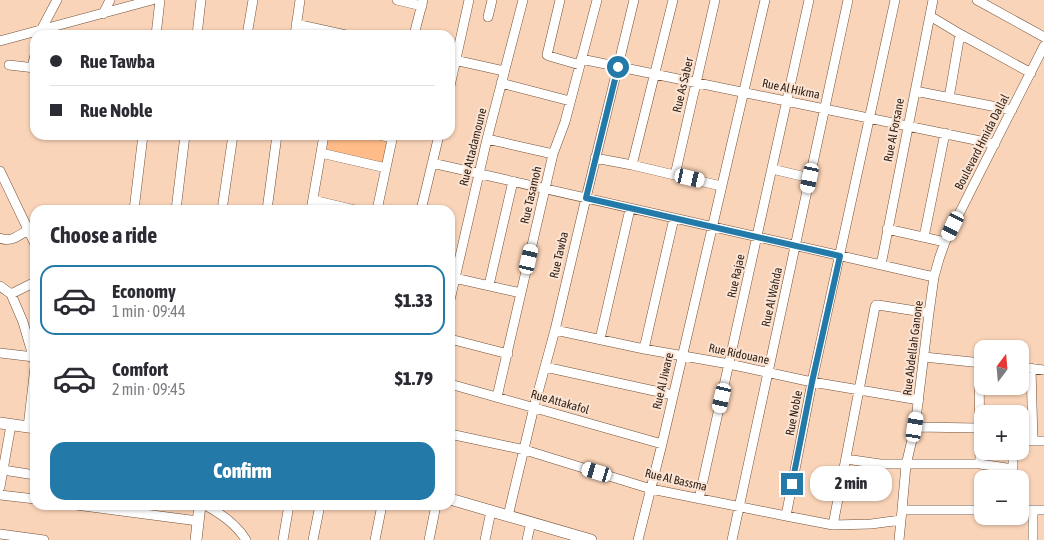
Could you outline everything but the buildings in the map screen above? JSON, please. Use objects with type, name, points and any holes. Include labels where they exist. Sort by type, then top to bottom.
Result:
[{"type":"main road","points":[[6,424],[30,428]]},
{"type":"main road","points":[[455,500],[531,522],[570,537],[591,540]]},
{"type":"main road","points":[[196,540],[199,510]]},
{"type":"street","points":[[42,30],[57,0]]},
{"type":"street","points":[[103,14],[110,0]]},
{"type":"street","points":[[50,30],[152,0]]},
{"type":"street","points":[[157,30],[160,0]]},
{"type":"street","points":[[198,30],[202,0]]},
{"type":"street","points":[[249,30],[253,0]]},
{"type":"street","points":[[295,30],[300,0]]},
{"type":"street","points":[[397,0],[422,3],[415,30]]},
{"type":"street","points":[[455,52],[469,0]]},
{"type":"street","points":[[488,18],[492,0]]},
{"type":"street","name":"Rue Attadamoune","points":[[455,266],[523,0]]},
{"type":"street","name":"Rue Al Hikma","points":[[560,0],[546,55],[549,56],[696,82],[995,144]]},
{"type":"street","name":"Rue Tasamoh","points":[[497,397],[552,154],[565,122],[597,0]]},
{"type":"street","name":"Rue Tawba","points":[[508,516],[555,330],[634,0]]},
{"type":"street","points":[[632,165],[673,0]]},
{"type":"street","name":"Rue As Saber","points":[[675,175],[715,0]]},
{"type":"street","name":"Rue Al Jiware","points":[[638,540],[765,0]]},
{"type":"street","name":"Rue Rajae","points":[[699,499],[810,0]]},
{"type":"street","name":"Rue Al Wahda","points":[[732,540],[848,0]]},
{"type":"street","name":"Rue Noble","points":[[786,516],[812,382],[895,0]]},
{"type":"street","name":"Rue Al Forsane","points":[[880,265],[933,0]]},
{"type":"street","points":[[977,0],[1044,37]]},
{"type":"street","points":[[930,16],[1031,74]]},
{"type":"street","points":[[296,24],[323,30]]},
{"type":"street","points":[[949,98],[960,34]]},
{"type":"street","points":[[0,41],[30,35]]},
{"type":"street","name":"Boulevard Hmida Dallal","points":[[934,277],[946,242],[1044,46]]},
{"type":"street","points":[[455,59],[504,71]]},
{"type":"street","points":[[9,65],[30,68]]},
{"type":"street","points":[[501,83],[570,100]]},
{"type":"street","points":[[915,91],[1012,110]]},
{"type":"street","points":[[924,237],[944,133]]},
{"type":"street","points":[[487,139],[552,154]]},
{"type":"street","points":[[135,205],[142,140]]},
{"type":"street","points":[[177,205],[184,140]]},
{"type":"street","points":[[223,205],[232,140]]},
{"type":"street","points":[[268,205],[275,140]]},
{"type":"street","points":[[312,205],[323,140]]},
{"type":"street","points":[[378,205],[392,140]]},
{"type":"street","points":[[422,205],[438,140]]},
{"type":"street","points":[[321,153],[386,168]]},
{"type":"street","points":[[595,158],[721,186]]},
{"type":"street","points":[[432,163],[934,277]]},
{"type":"street","points":[[772,169],[810,178]]},
{"type":"street","points":[[0,171],[30,234]]},
{"type":"street","points":[[489,285],[513,181]]},
{"type":"street","points":[[313,200],[334,205]]},
{"type":"street","points":[[600,339],[630,209]]},
{"type":"street","points":[[644,349],[674,218]]},
{"type":"street","points":[[887,229],[946,242]]},
{"type":"street","points":[[0,238],[12,240],[28,230]]},
{"type":"street","name":"Rue Abdellah Ganone","points":[[899,540],[906,465],[915,427],[934,277]]},
{"type":"street","points":[[455,279],[521,293]]},
{"type":"street","points":[[11,294],[30,284]]},
{"type":"street","points":[[0,286],[11,294],[23,322],[30,348]]},
{"type":"street","points":[[833,525],[876,305],[929,313]]},
{"type":"street","name":"Rue Ridouane","points":[[555,330],[812,382],[919,400]]},
{"type":"street","points":[[455,340],[508,354]]},
{"type":"street","points":[[0,353],[30,362]]},
{"type":"street","points":[[924,356],[974,361]]},
{"type":"street","points":[[545,368],[673,395]]},
{"type":"street","points":[[1033,441],[1031,368],[1044,370]]},
{"type":"street","name":"Rue Attakafol","points":[[455,385],[662,444]]},
{"type":"street","points":[[0,488],[6,424]]},
{"type":"street","points":[[915,427],[974,428]]},
{"type":"street","name":"Rue Al Bassma","points":[[455,435],[524,450],[651,489],[833,525],[870,524],[901,520]]},
{"type":"street","points":[[1029,441],[1044,441]]},
{"type":"street","points":[[846,459],[880,464],[906,465],[980,464],[1013,469],[1013,460]]},
{"type":"street","points":[[980,460],[980,464]]},
{"type":"street","points":[[3,470],[30,474]]},
{"type":"street","points":[[0,495],[30,499]]},
{"type":"street","points":[[112,510],[198,522]]},
{"type":"street","points":[[214,510],[237,528],[246,540]]},
{"type":"street","points":[[283,540],[289,510]]},
{"type":"street","points":[[314,540],[319,510]]},
{"type":"street","points":[[375,540],[381,510]]},
{"type":"street","points":[[429,540],[435,510]]},
{"type":"street","points":[[902,510],[974,510]]},
{"type":"street","points":[[1029,510],[1044,510]]},
{"type":"street","points":[[1033,540],[1034,510]]},
{"type":"street","points":[[485,540],[492,511]]},
{"type":"street","points":[[527,540],[531,522]]},
{"type":"street","points":[[0,534],[16,538],[44,540]]},
{"type":"shaded area","points":[[326,140],[388,140],[381,171],[324,158]]},
{"type":"route","points":[[618,67],[586,198],[840,256],[792,484]]}]
